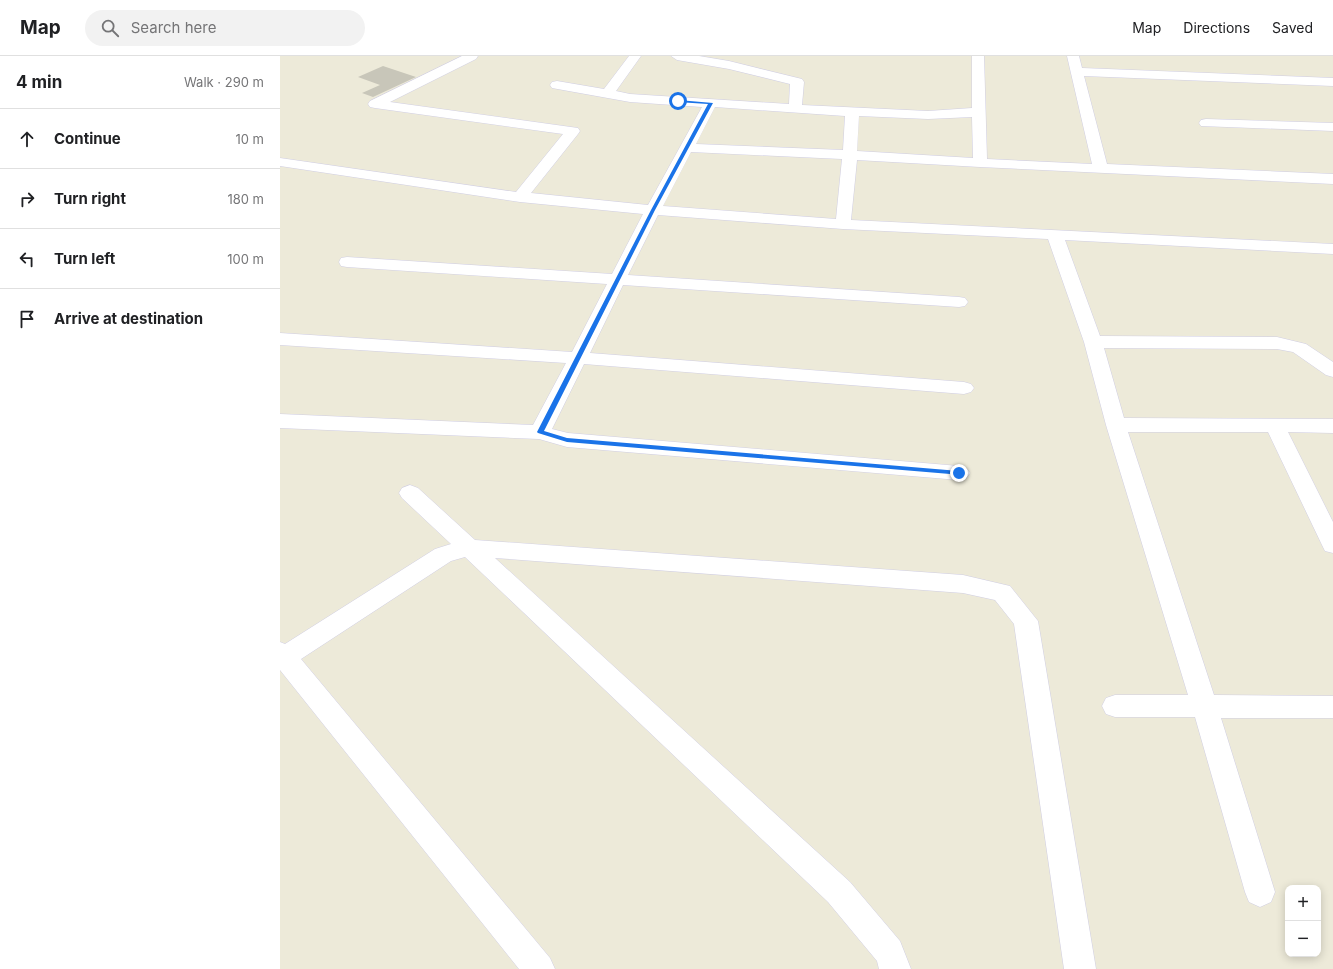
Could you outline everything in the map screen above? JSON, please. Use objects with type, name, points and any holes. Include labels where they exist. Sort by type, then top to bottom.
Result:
[{"type":"street","points":[[472,56],[375,104],[573,131],[520,197]]},
{"type":"street","points":[[607,94],[635,56]]},
{"type":"street","points":[[677,56],[729,65],[796,82],[795,109]]},
{"type":"street","points":[[978,56],[980,163]]},
{"type":"street","points":[[1072,56],[1100,168]]},
{"type":"street","points":[[1076,72],[1333,82]]},
{"type":"street","points":[[557,85],[630,98],[795,109],[928,115],[980,112]]},
{"type":"street","points":[[540,432],[619,280],[653,210],[688,148],[711,103]]},
{"type":"street","points":[[843,224],[850,155],[852,112]]},
{"type":"street","points":[[1206,123],[1333,127]]},
{"type":"street","points":[[688,148],[1333,179]]},
{"type":"street","points":[[280,162],[520,197],[653,210],[843,224],[1333,250]]},
{"type":"street","points":[[1055,235],[1093,342],[1116,425],[1204,706],[1260,892]]},
{"type":"street","points":[[347,262],[959,302]]},
{"type":"street","points":[[280,339],[579,358],[964,388]]},
{"type":"street","points":[[1093,342],[1277,343],[1299,348],[1333,371]]},
{"type":"street","points":[[280,421],[540,432],[567,440],[959,473]]},
{"type":"street","points":[[1116,425],[1333,426]]},
{"type":"street","points":[[1276,426],[1333,545]]},
{"type":"street","points":[[410,493],[839,892],[889,952],[895,969]]},
{"type":"street","points":[[538,969],[282,656],[443,555],[468,548],[964,584],[1002,592],[1026,621],[1080,969]]},
{"type":"street","points":[[1115,706],[1333,706]]},
{"type":"building","points":[[383,66],[416,77],[373,97],[362,93],[380,85],[358,77]]},
{"type":"route","points":[[678,101],[711,103],[688,148],[653,210],[619,280],[540,432],[567,440],[959,473]]}]
